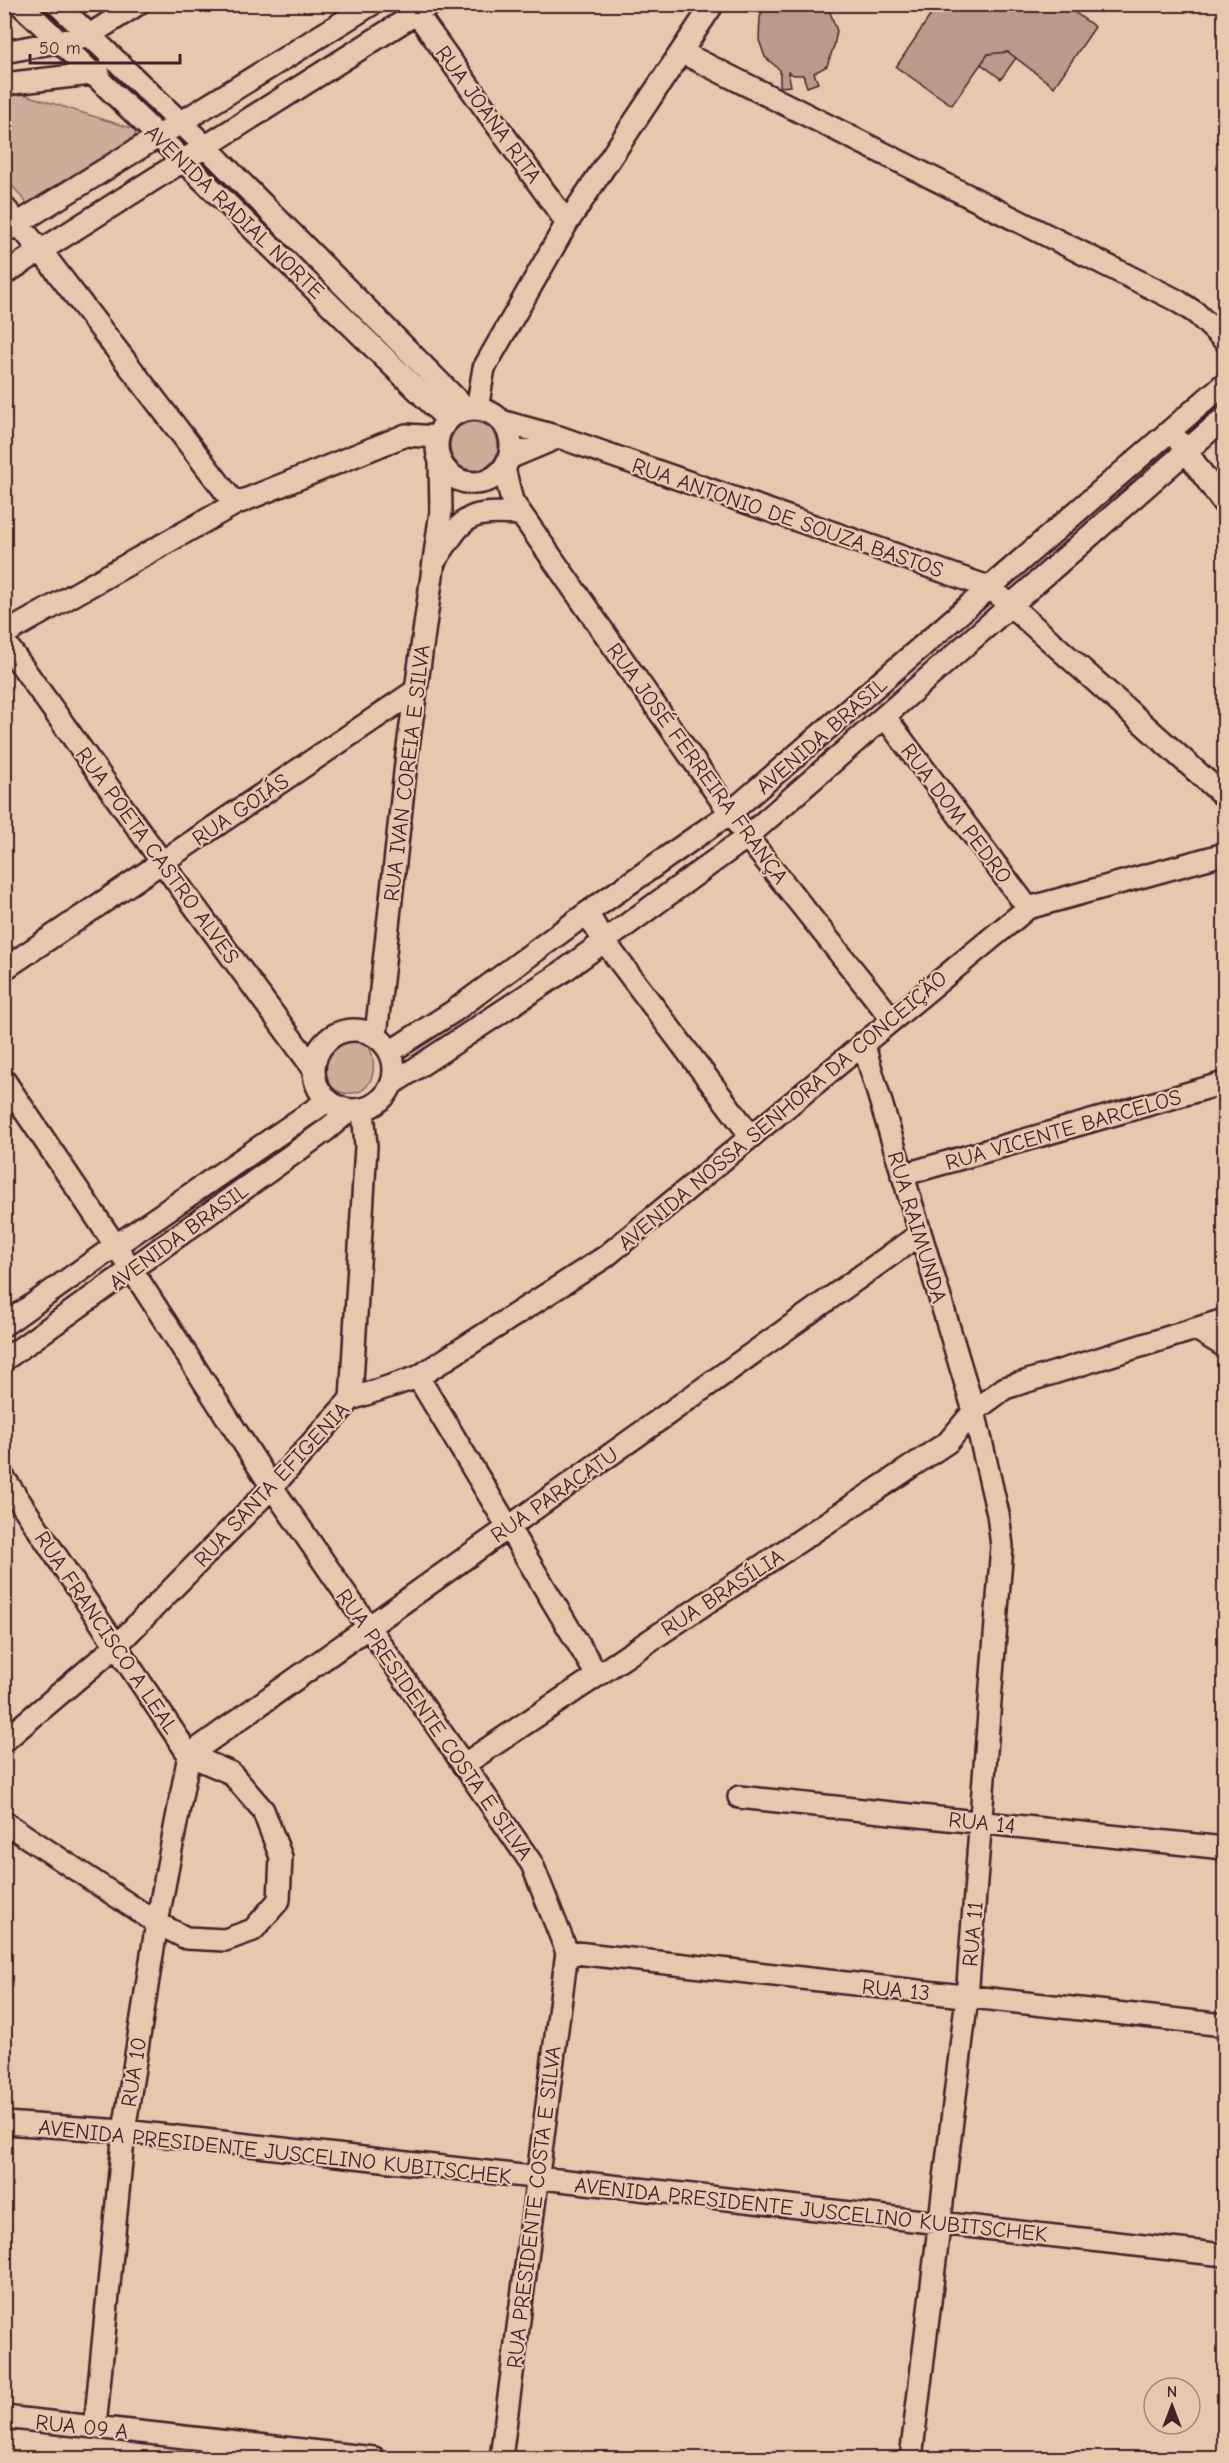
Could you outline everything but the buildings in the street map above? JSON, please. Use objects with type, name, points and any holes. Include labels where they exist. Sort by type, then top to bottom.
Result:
[{"type":"street","name":"AVENIDA RADIAL NORTE","points":[[20,4],[184,162],[443,429]]},
{"type":"street","name":"AVENIDA RADIAL NORTE","points":[[57,4],[206,147],[472,410]]},
{"type":"street","points":[[4,52],[88,36],[138,4]]},
{"type":"street","points":[[235,504],[41,251],[9,221],[158,136],[372,4]]},
{"type":"street","points":[[472,410],[484,368],[567,223],[713,4]]},
{"type":"street","points":[[4,274],[184,162],[419,8]]},
{"type":"street","name":"RUA JOANA RITA","points":[[419,8],[567,223]]},
{"type":"street","points":[[681,52],[1176,300],[1196,313],[1224,340]]},
{"type":"street","points":[[4,84],[92,73],[128,74]]},
{"type":"street","name":"AVENIDA BRASIL","points":[[390,1052],[453,1011],[587,913],[730,813],[1224,384]]},
{"type":"street","points":[[476,483],[457,479],[447,472],[440,462],[437,450],[443,429],[457,413],[472,410],[490,413],[501,421],[508,432],[511,445],[506,463]]},
{"type":"street","name":"AVENIDA BRASIL","points":[[392,1084],[565,970],[747,837],[1224,418]]},
{"type":"street","name":"RUA ANTONIO DE SOUZA BASTOS","points":[[501,421],[559,437],[991,588],[1224,796]]},
{"type":"street","points":[[4,634],[235,504],[406,435],[443,429]]},
{"type":"street","points":[[1170,430],[1224,504]]},
{"type":"street","points":[[441,511],[476,483],[494,477],[506,463],[559,437]]},
{"type":"street","name":"RUA IVAN COREIA E SILVA","points":[[375,1035],[416,691],[441,511],[440,462]]},
{"type":"street","name":"RUA JOSÉ FERREIRA FRANÇA","points":[[506,463],[516,508],[747,837],[892,1019]]},
{"type":"street","name":"RUA JOSÉ FERREIRA FRANÇA","points":[[476,483],[516,508]]},
{"type":"street","points":[[432,565],[461,524],[472,516],[516,508]]},
{"type":"street","name":"RUA POETA CASTRO ALVES","points":[[4,640],[162,862],[313,1068]]},
{"type":"street","name":"RUA GOIÁS","points":[[4,969],[416,691]]},
{"type":"street","name":"RUA DOM PEDRO","points":[[885,717],[1028,908]]},
{"type":"street","name":"AVENIDA NOSSA SENHORA DA CONCEIÇÃO","points":[[351,1399],[418,1377],[605,1257],[1028,908],[1224,854]]},
{"type":"street","points":[[587,913],[604,941],[751,1136]]},
{"type":"street","points":[[348,1029],[363,1030],[384,1042],[390,1052],[395,1068],[392,1084],[385,1096],[375,1104],[356,1110],[338,1107],[327,1101],[316,1086],[313,1068],[316,1054],[324,1042],[335,1034],[348,1029]]},
{"type":"street","name":"RUA RAIMUNDA","points":[[863,1043],[974,1411]]},
{"type":"street","name":"RUA PRESIDENTE COSTA E SILVA","points":[[4,1080],[132,1270],[272,1487],[532,1864],[567,1952],[501,2458]]},
{"type":"street","name":"RUA VICENTE BARCELOS","points":[[902,1174],[1224,1083]]},
{"type":"street","name":"AVENIDA BRASIL","points":[[4,1325],[327,1101]]},
{"type":"street","name":"AVENIDA BRASIL","points":[[4,1360],[356,1110]]},
{"type":"street","name":"RUA SANTA EFIGENIA","points":[[4,1741],[116,1646],[272,1487],[351,1399],[366,1146],[356,1110]]},
{"type":"street","name":"RUA PARACATU","points":[[189,1755],[920,1234]]},
{"type":"street","name":"RUA BRASÍLIA","points":[[463,1765],[948,1442],[974,1411],[1005,1388],[1224,1320]]},
{"type":"street","points":[[1196,1329],[1224,1346]]},
{"type":"street","points":[[418,1377],[597,1675]]},
{"type":"street","name":"RUA 11","points":[[911,2458],[967,1997],[1002,1546],[998,1514],[974,1411]]},
{"type":"street","name":"RUA FRANCISCO A LEAL","points":[[4,1478],[189,1755]]},
{"type":"street","points":[[4,1822],[157,1923],[186,1938],[225,1940],[253,1930],[279,1900],[281,1857],[263,1810],[231,1773],[189,1755]]},
{"type":"street","name":"RUA 10","points":[[95,2427],[124,2131],[157,1923],[189,1755]]},
{"type":"street","name":"RUA 14","points":[[739,1797],[1224,1848]]},
{"type":"street","name":"RUA 13","points":[[567,1952],[1224,2025]]},
{"type":"street","name":"AVENIDA PRESIDENTE JUSCELINO KUBITSCHEK","points":[[4,2123],[124,2131],[1224,2255]]},
{"type":"street","name":"RUA 09 A","points":[[4,2417],[95,2427],[286,2454],[374,2458]]},
{"type":"shaded area","points":[[23,94],[134,129],[136,139],[28,205],[5,177],[12,163],[5,154],[4,96]]},
{"type":"shaded area","points":[[474,422],[491,429],[498,446],[491,463],[474,470],[457,463],[450,446],[457,429]]},
{"type":"shaded area","points":[[353,1034],[361,1037],[368,1044],[372,1054],[372,1077],[367,1086],[358,1092],[339,1092],[326,1082],[320,1065],[326,1053]]}]
